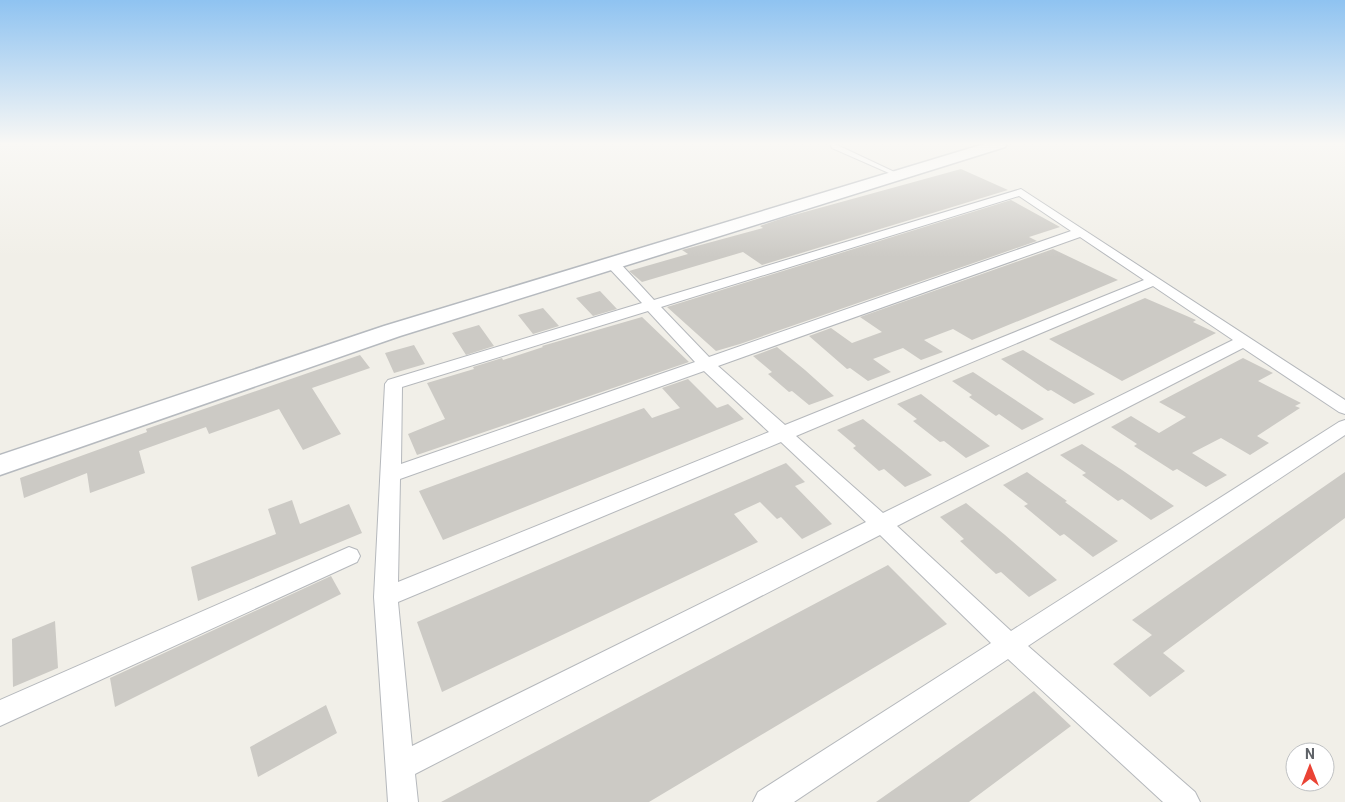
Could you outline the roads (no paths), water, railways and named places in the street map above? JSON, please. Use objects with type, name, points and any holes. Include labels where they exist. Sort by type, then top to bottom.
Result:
[{"type":"street","points":[[0,465],[392,331],[882,181]]},
{"type":"street","points":[[403,802],[386,597],[394,384],[1021,192],[1345,408]]},
{"type":"street","points":[[391,475],[1081,232]]},
{"type":"street","points":[[613,264],[706,364],[881,523],[1008,645],[1185,802]]},
{"type":"street","points":[[386,597],[1154,281]]},
{"type":"street","points":[[401,766],[1244,340]]},
{"type":"street","points":[[768,802],[1345,426]]},
{"type":"street","points":[[0,713],[350,556]]}]
